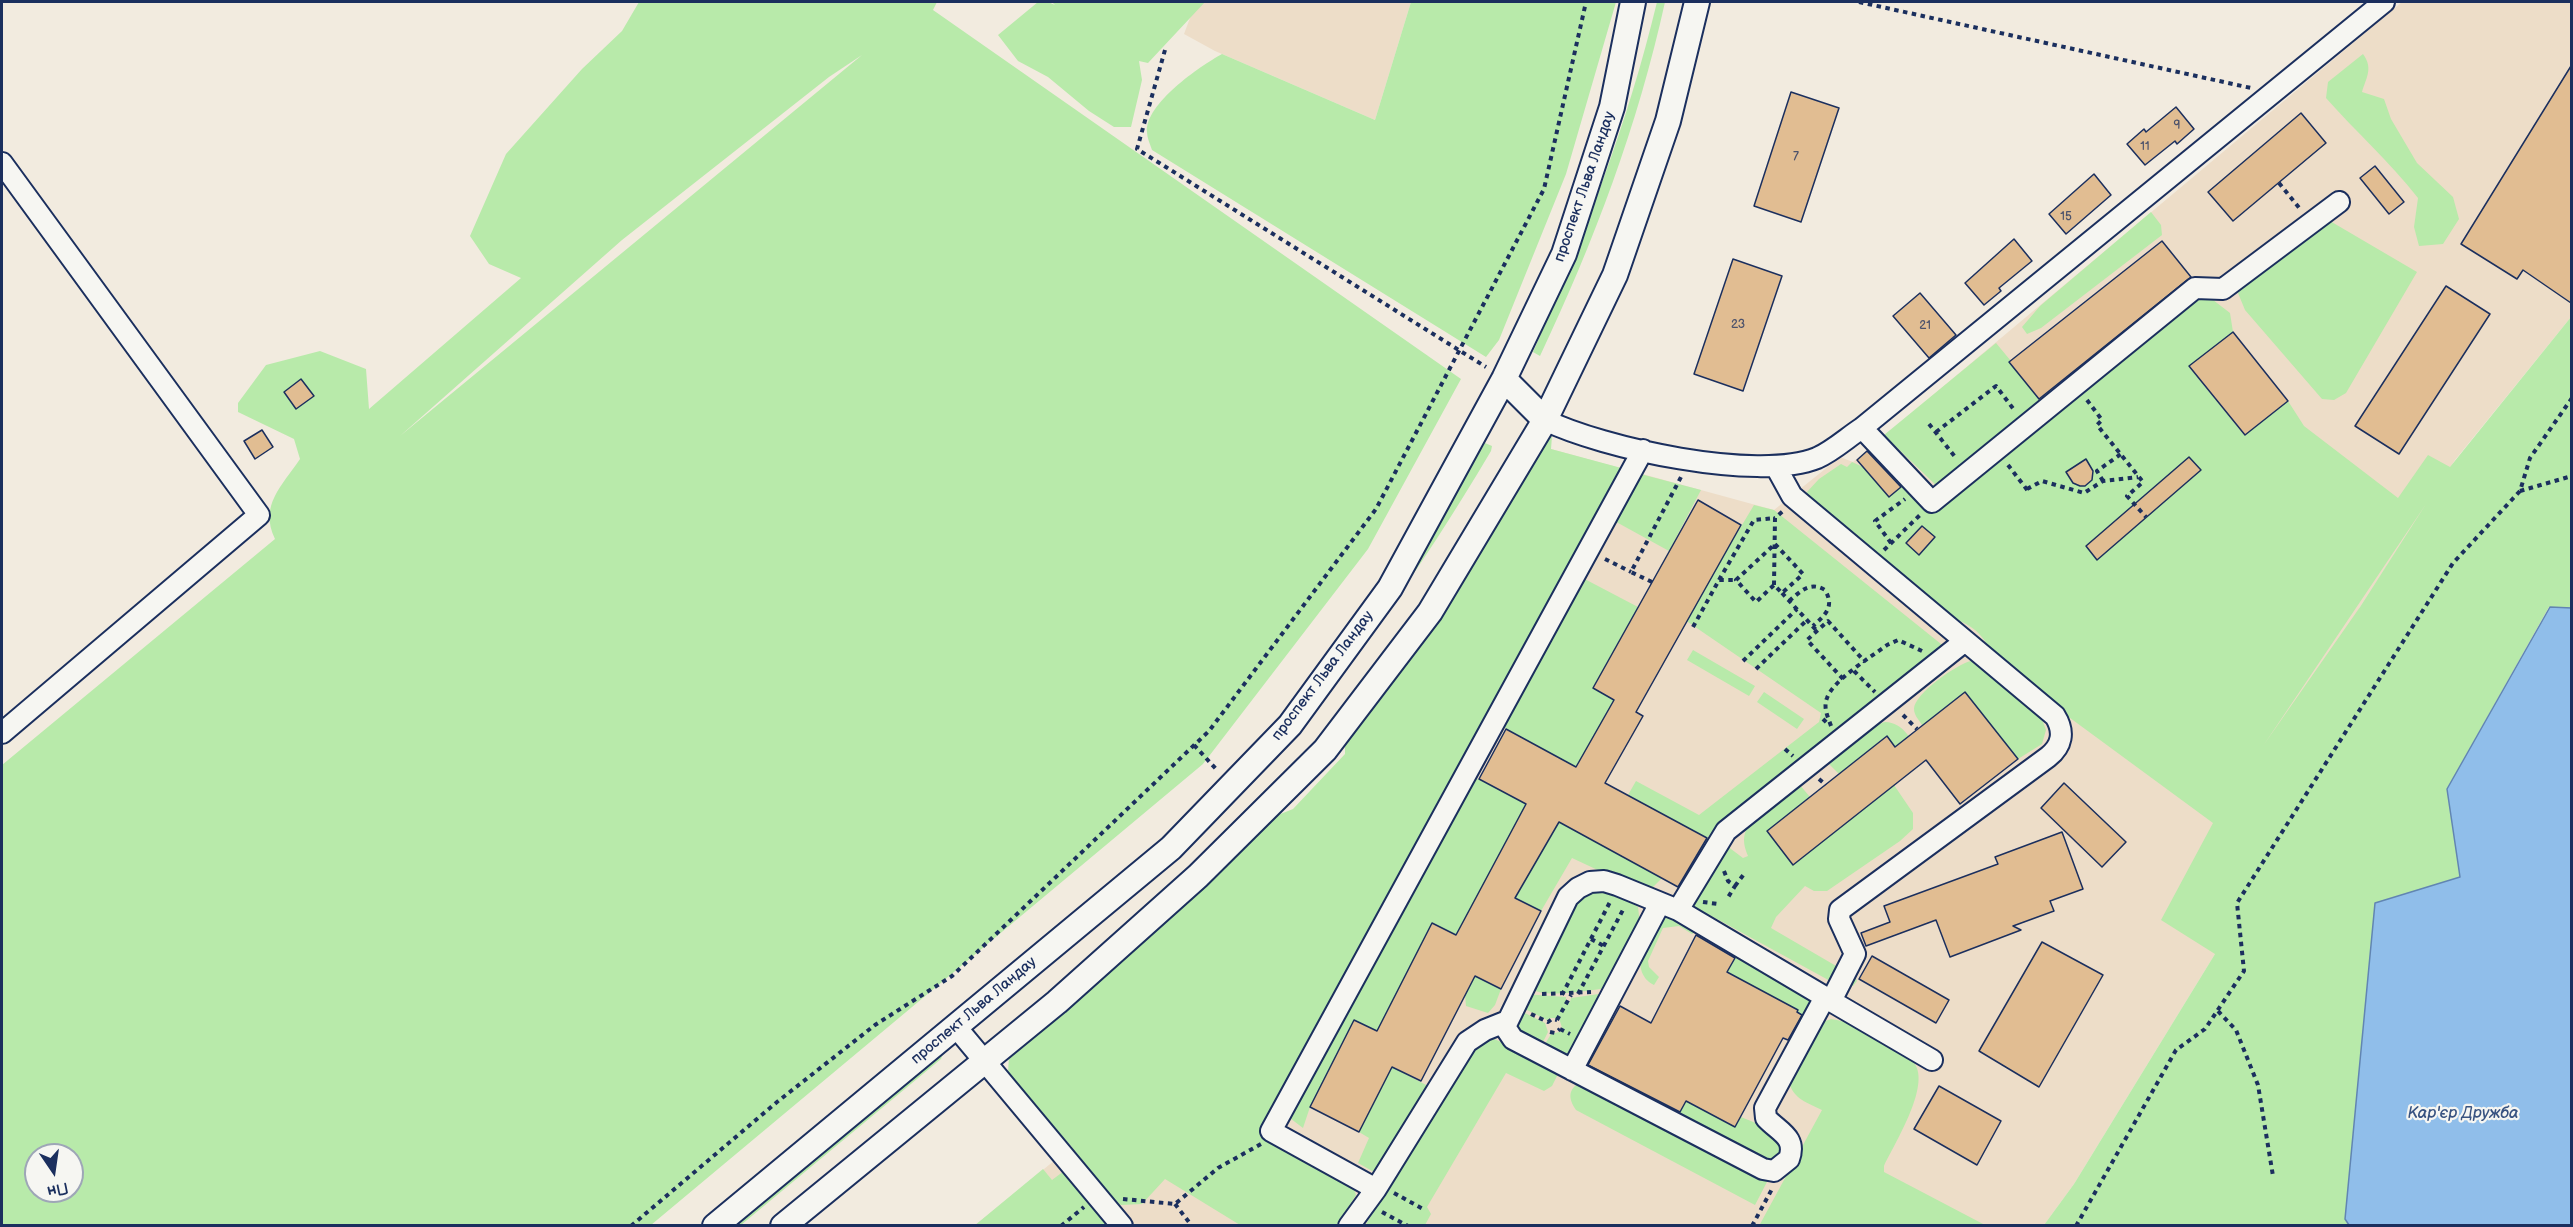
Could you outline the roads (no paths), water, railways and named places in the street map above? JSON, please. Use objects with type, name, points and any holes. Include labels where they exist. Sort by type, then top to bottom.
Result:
[{"type":"main road","name":"проспект Льва Ландау","points":[[715,1226],[1171,848],[1290,725],[1390,588],[1504,379],[1564,254],[1612,107],[1633,2]]},
{"type":"main road","points":[[783,1226],[1057,1002],[1198,876],[1325,750],[1430,612],[1545,420],[1615,275],[1668,121],[1697,2]]},
{"type":"main road","points":[[1504,379],[1545,420]]},
{"type":"lane","points":[[1545,420],[1566,430],[1690,461],[1776,467],[1817,458],[1862,428],[2384,2]]},
{"type":"lane","points":[[2,163],[259,515],[2,733]]},
{"type":"lane","points":[[1862,428],[1932,502],[2195,288],[2223,289],[2339,202]]},
{"type":"lane","points":[[1374,1192],[1271,1131],[1590,551],[1643,450]]},
{"type":"lane","points":[[1776,467],[1796,500],[2055,716],[2061,730],[2059,746],[2048,757],[1840,910],[1839,919],[1856,954],[1828,999],[1765,1108],[1766,1118],[1788,1136],[1791,1145],[1789,1159],[1782,1167],[1774,1171],[1763,1169],[1513,1039],[1507,1032],[1505,1022],[1568,897],[1578,888],[1590,882],[1604,881],[1669,906],[1828,999],[1932,1060]]},
{"type":"lane","points":[[1572,1070],[1614,989],[1669,906],[1715,848],[1725,831],[1965,641]]},
{"type":"lane","points":[[1348,1226],[1374,1192],[1467,1042],[1485,1030],[1505,1022]]},
{"type":"lane","points":[[956,1027],[986,1060],[1122,1226]]},
{"type":"water","name":"Кар'єр Дружба","points":[[2550,607],[2572,608],[2571,1225],[2349,1225],[2345,1219],[2375,903],[2460,877],[2447,789]]}]
